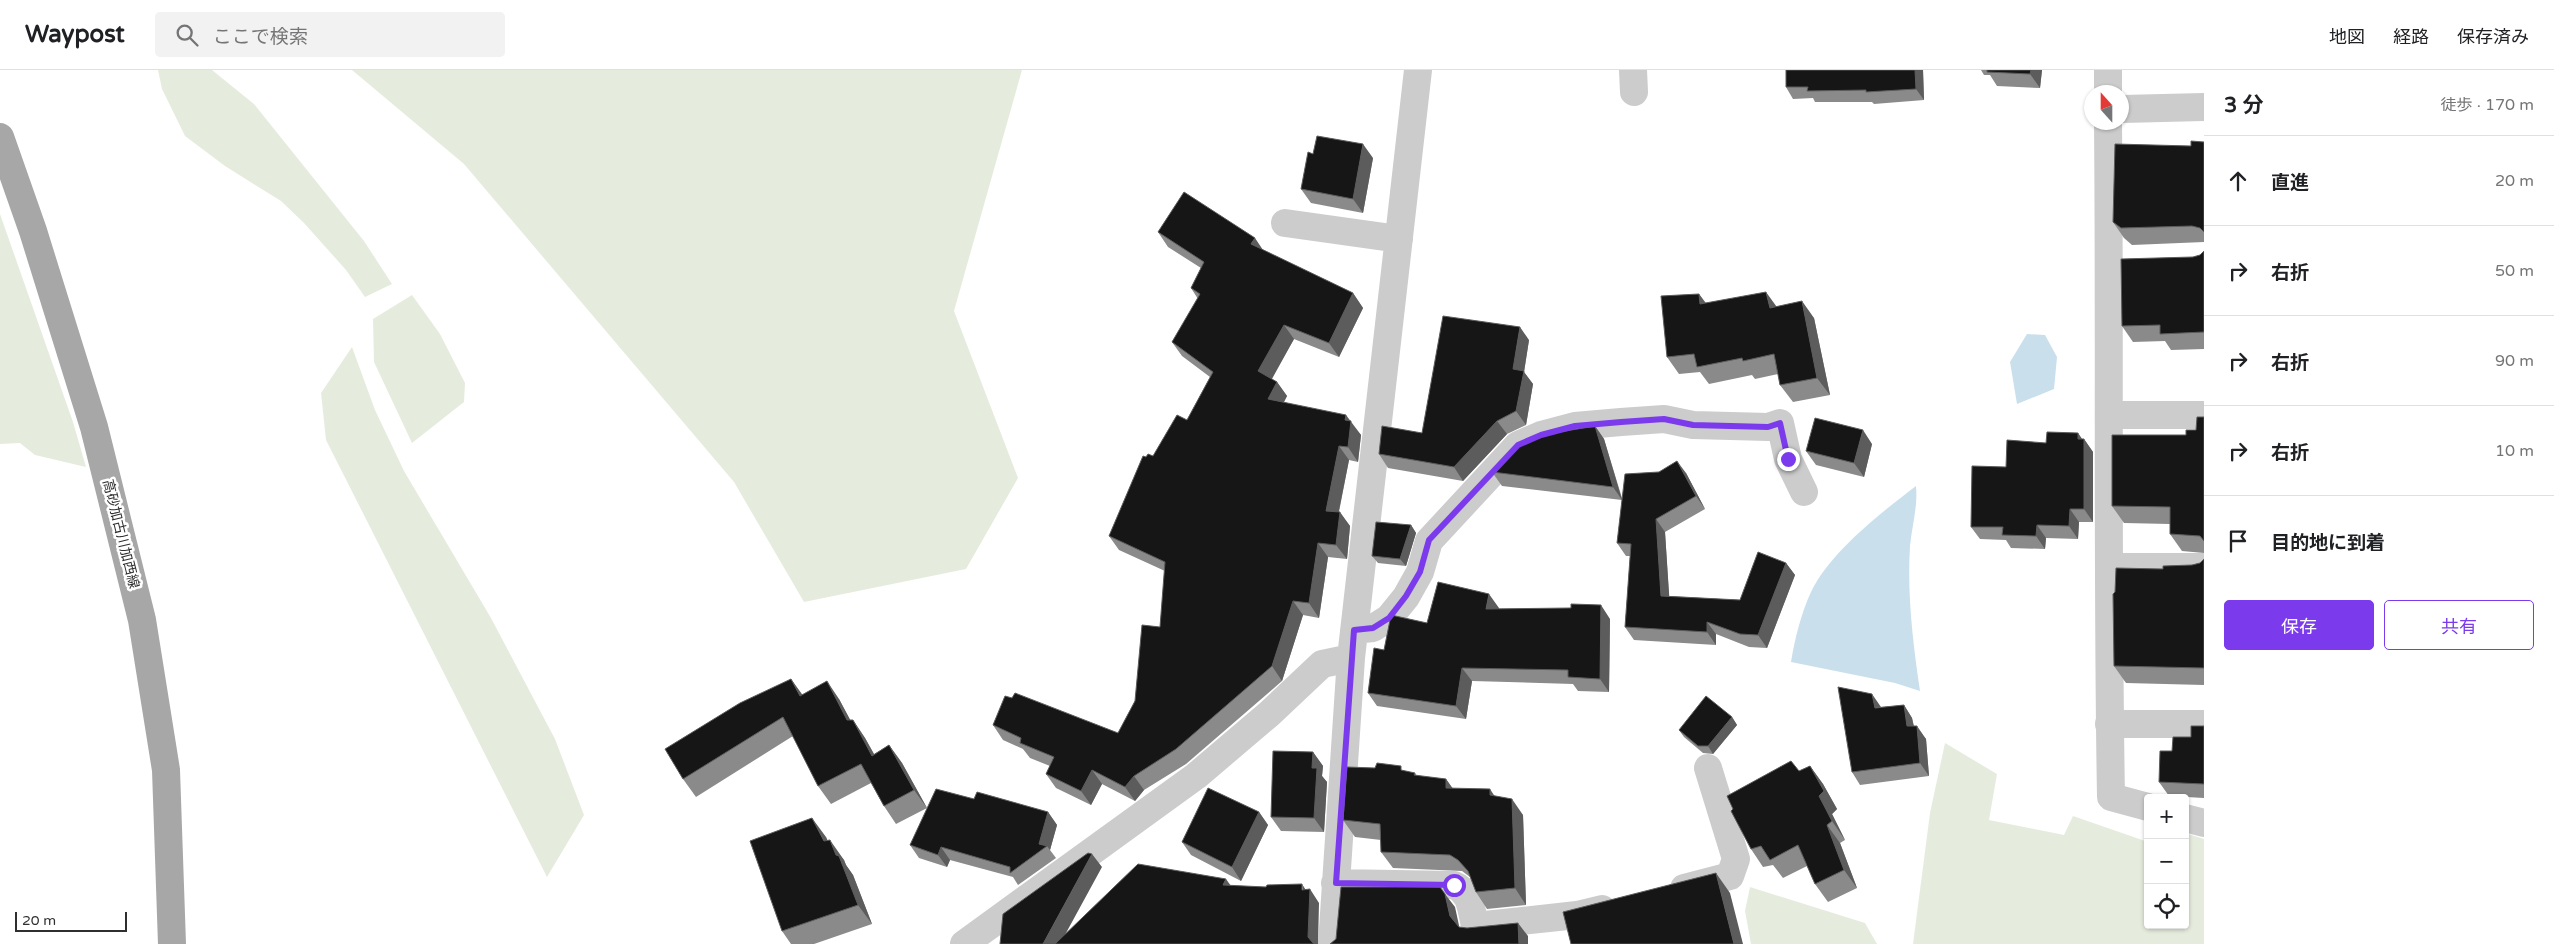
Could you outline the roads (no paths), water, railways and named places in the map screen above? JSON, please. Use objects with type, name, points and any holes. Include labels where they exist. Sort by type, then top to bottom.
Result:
[{"type":"main road","name":"高砂加古川加西線","points":[[0,137],[33,232],[94,427],[142,620],[166,770],[172,944]]},
{"type":"street","points":[[1332,944],[1351,658],[1418,70]]},
{"type":"street","points":[[2108,70],[2108,85]]},
{"type":"street","points":[[2129,109],[2204,107]]},
{"type":"street","points":[[2108,130],[2110,261],[2109,724],[2111,797],[2144,806]]},
{"type":"street","points":[[1285,223],[1399,239]]},
{"type":"street","points":[[2110,261],[2138,260]]},
{"type":"street","points":[[2110,415],[2204,415]]},
{"type":"street","points":[[1354,630],[1373,628],[1389,618],[1406,596],[1420,572],[1429,540],[1518,445],[1541,435],[1575,426],[1664,419],[1693,425],[1768,427],[1780,423],[1788,459],[1804,492]]},
{"type":"street","points":[[2109,567],[2204,567]]},
{"type":"street","points":[[964,944],[1196,776],[1269,714],[1322,664],[1351,658]]},
{"type":"street","points":[[2109,724],[2204,724]]},
{"type":"street","points":[[1663,893],[1730,876],[1736,859],[1708,768]]},
{"type":"street","points":[[2189,819],[2204,823]]},
{"type":"street","points":[[1336,883],[1454,885],[1463,889],[1469,898],[1475,926],[1577,915],[1625,903]]},
{"type":"water","points":[[2027,334],[2045,335],[2057,357],[2054,389],[2017,404],[2010,362]]},
{"type":"water","points":[[1916,486],[1916,509],[1910,546],[1909,583],[1920,691],[1895,683],[1791,662],[1796,635],[1804,609],[1820,577],[1831,562],[1858,534]]}]
